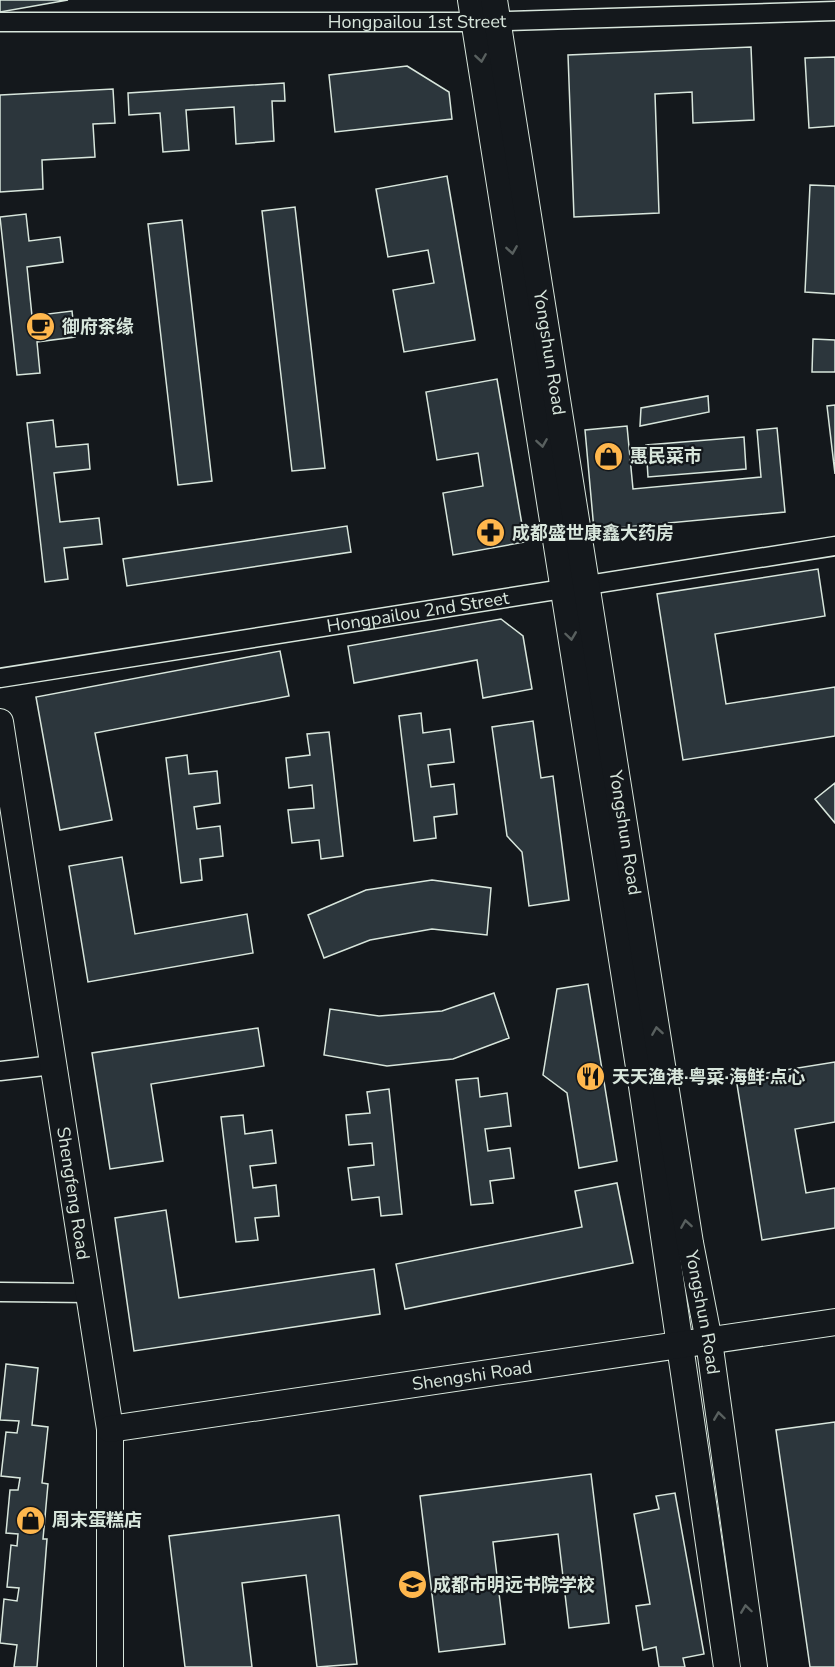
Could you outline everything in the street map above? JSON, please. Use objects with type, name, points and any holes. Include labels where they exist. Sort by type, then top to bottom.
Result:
[{"type":"main road","name":"Yongshun Road","points":[[484,10],[576,586],[709,1341],[754,1667]]},
{"type":"main road","points":[[576,586],[680,1345],[727,1667]]},
{"type":"main road","name":"Shengfeng Road","points":[[0,722],[110,1429],[110,1667]]},
{"type":"main road","name":"Shengshi Road","points":[[110,1429],[835,1322]]},
{"type":"street","name":"Hongpailou 1st Street","points":[[0,22],[484,10],[835,11]]},
{"type":"street","name":"Hongpailou 2nd Street","points":[[0,678],[835,546]]},
{"type":"street","points":[[0,1071],[53,1065]]},
{"type":"street","points":[[0,1292],[89,1293]]},
{"type":"building","points":[[0,0],[68,0],[0,12]]},
{"type":"building","points":[[751,47],[754,120],[693,123],[692,92],[655,94],[659,213],[574,217],[568,55]]},
{"type":"building","points":[[835,57],[835,126],[809,128],[805,58]]},
{"type":"building","points":[[407,66],[449,92],[452,119],[335,132],[329,75]]},
{"type":"building","points":[[284,83],[285,101],[272,101],[274,141],[236,144],[234,107],[186,110],[189,150],[163,152],[160,113],[129,115],[128,93]]},
{"type":"building","points":[[113,89],[115,123],[93,124],[95,157],[42,160],[43,189],[0,192],[0,95]]},
{"type":"building","points":[[447,176],[475,340],[404,352],[393,290],[434,283],[428,250],[388,257],[376,189]]},
{"type":"building","points":[[810,185],[835,186],[835,294],[805,292]]},
{"type":"building","points":[[295,207],[325,468],[292,471],[262,211]]},
{"type":"building","points":[[26,214],[29,241],[60,237],[63,262],[27,267],[32,316],[72,311],[75,337],[37,342],[40,373],[17,375],[0,217]]},
{"type":"building","points":[[182,220],[212,481],[178,485],[148,224]]},
{"type":"building","points":[[813,339],[835,340],[835,372],[812,372]]},
{"type":"building","points":[[497,379],[525,542],[453,555],[443,493],[483,486],[478,453],[437,460],[426,392]]},
{"type":"building","points":[[708,396],[709,412],[640,426],[641,408]]},
{"type":"building","points":[[835,405],[835,474],[827,406]]},
{"type":"building","points":[[53,420],[56,447],[88,444],[90,469],[54,473],[60,522],[99,518],[102,544],[64,548],[68,579],[45,582],[27,423]]},
{"type":"building","points":[[627,426],[633,489],[761,477],[757,430],[777,428],[785,512],[594,530],[585,430]]},
{"type":"building","points":[[744,437],[746,469],[648,477],[646,445]]},
{"type":"building","points":[[347,526],[351,552],[127,586],[123,559]]},
{"type":"building","points":[[818,569],[825,616],[715,634],[726,704],[835,687],[835,736],[683,760],[657,594]]},
{"type":"building","points":[[501,619],[523,636],[532,689],[483,698],[477,660],[354,683],[348,646]]},
{"type":"building","points":[[280,651],[289,696],[95,733],[112,820],[60,830],[36,697]]},
{"type":"building","points":[[421,713],[423,733],[450,729],[454,762],[428,765],[431,787],[454,784],[457,814],[434,817],[436,838],[414,841],[399,716]]},
{"type":"building","points":[[533,721],[541,778],[553,776],[569,900],[529,906],[522,852],[507,836],[492,727]]},
{"type":"building","points":[[329,732],[343,856],[321,859],[319,840],[292,843],[288,810],[314,808],[312,785],[289,788],[286,758],[310,755],[307,734]]},
{"type":"building","points":[[187,755],[189,774],[217,771],[220,803],[194,807],[197,829],[220,826],[223,856],[200,859],[202,880],[181,883],[166,758]]},
{"type":"building","points":[[835,783],[835,823],[815,799]]},
{"type":"building","points":[[122,857],[135,934],[247,914],[253,953],[88,982],[69,866]]},
{"type":"building","points":[[432,880],[491,888],[487,935],[432,929],[370,940],[324,958],[308,915],[366,890]]},
{"type":"building","points":[[588,984],[617,1161],[579,1168],[567,1093],[543,1075],[557,989]]},
{"type":"building","points":[[494,993],[509,1038],[453,1059],[387,1066],[324,1055],[330,1009],[379,1016],[442,1011]]},
{"type":"building","points":[[258,1028],[264,1066],[151,1084],[163,1161],[110,1169],[92,1053]]},
{"type":"building","points":[[835,1062],[835,1122],[795,1129],[806,1193],[835,1188],[835,1228],[762,1240],[736,1078]]},
{"type":"building","points":[[478,1078],[480,1097],[507,1093],[511,1126],[485,1129],[488,1151],[510,1148],[514,1178],[490,1181],[493,1203],[471,1205],[456,1080]]},
{"type":"building","points":[[389,1089],[402,1214],[381,1216],[379,1197],[352,1200],[348,1168],[374,1165],[372,1143],[349,1145],[346,1115],[370,1113],[367,1092]]},
{"type":"building","points":[[243,1115],[245,1134],[272,1130],[276,1163],[250,1166],[253,1188],[276,1185],[279,1216],[255,1218],[258,1240],[236,1242],[221,1117]]},
{"type":"building","points":[[617,1183],[633,1263],[405,1309],[396,1264],[582,1227],[575,1191]]},
{"type":"building","points":[[166,1210],[179,1298],[374,1269],[380,1314],[134,1351],[115,1218]]},
{"type":"building","points":[[6,1364],[38,1368],[32,1425],[48,1427],[42,1483],[48,1484],[43,1539],[47,1539],[37,1667],[14,1667],[17,1645],[0,1643],[4,1599],[17,1601],[19,1588],[7,1587],[11,1545],[17,1546],[18,1534],[6,1533],[10,1490],[18,1490],[20,1478],[1,1476],[6,1432],[17,1433],[19,1421],[0,1420]]},
{"type":"building","points":[[835,1422],[835,1667],[810,1667],[776,1430]]},
{"type":"building","points":[[591,1474],[609,1623],[569,1628],[558,1534],[493,1542],[505,1644],[439,1652],[420,1496]]},
{"type":"building","points":[[675,1493],[704,1654],[683,1658],[685,1667],[659,1667],[656,1647],[643,1650],[636,1606],[650,1604],[634,1514],[659,1509],[656,1496]]},
{"type":"building","points":[[339,1515],[357,1664],[317,1667],[306,1575],[242,1583],[252,1667],[185,1667],[169,1536]]},
{"type":"place","name":"御府茶缘","points":[[41,327]]},
{"type":"place","name":"惠民菜市","points":[[609,456]]},
{"type":"place","name":"成都盛世康鑫大药房","points":[[491,533]]},
{"type":"place","name":"天天渔港·粤菜·海鲜·点心","points":[[591,1077]]},
{"type":"place","name":"周末蛋糕店","points":[[31,1520]]},
{"type":"place","name":"成都市明远书院学校","points":[[412,1585]]}]
